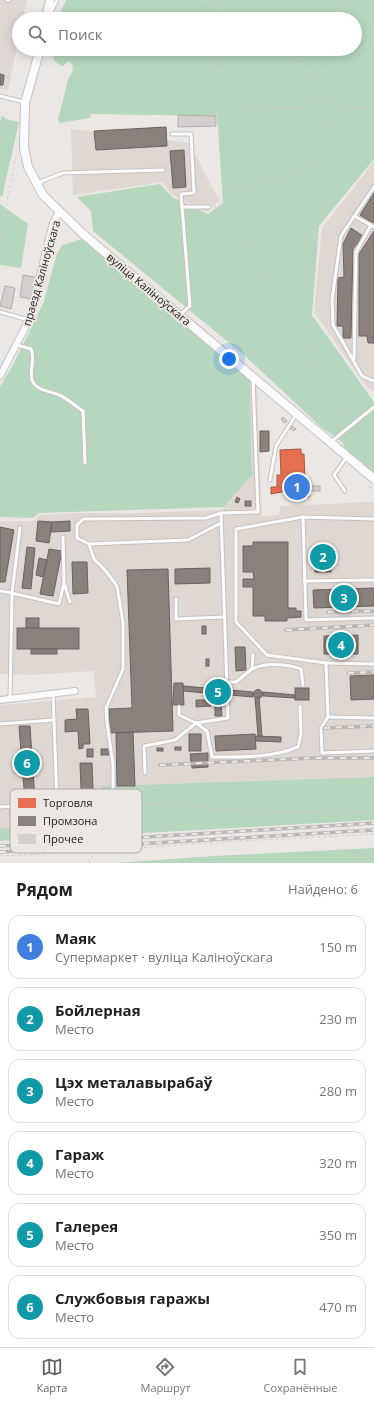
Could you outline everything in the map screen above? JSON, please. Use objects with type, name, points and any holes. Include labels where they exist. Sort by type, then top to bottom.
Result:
[{"type":"street","points":[[47,12],[50,0]]},
{"type":"street","name":"вуліца Каліноўскага","points":[[38,56],[25,103],[24,148],[28,167],[35,183],[43,195],[83,234],[374,479]]},
{"type":"street","name":"праезд Каліноўскага","points":[[0,376],[29,320],[53,223],[59,212]]},
{"type":"street","points":[[0,700],[75,691]]},
{"type":"lane","points":[[50,12],[57,0]]},
{"type":"lane","points":[[0,96],[25,103]]},
{"type":"lane","points":[[172,134],[191,134],[194,193],[181,194],[190,306],[180,315]]},
{"type":"lane","points":[[35,183],[63,173],[163,170]]},
{"type":"lane","points":[[374,187],[341,236],[332,300],[333,325],[362,376],[374,381]]},
{"type":"lane","points":[[182,207],[210,206]]},
{"type":"lane","points":[[354,216],[372,226],[356,252],[354,360]]},
{"type":"lane","points":[[0,312],[29,320]]},
{"type":"lane","points":[[17,345],[31,349],[33,353],[31,373],[34,383],[38,387],[60,395],[83,411],[85,463]]},
{"type":"lane","points":[[221,523],[188,540],[89,544],[77,538],[77,525],[83,519],[206,518],[221,513],[258,512],[255,387],[253,376]]},
{"type":"lane","points":[[331,442],[374,407]]},
{"type":"lane","points":[[270,480],[276,446],[297,413]]},
{"type":"lane","points":[[345,491],[334,475],[347,456]]},
{"type":"lane","points":[[145,773],[144,746],[174,740],[196,723],[228,718],[221,513]]},
{"type":"lane","points":[[374,519],[303,517],[236,529],[236,622],[267,655],[326,663],[374,664]]},
{"type":"lane","points":[[303,517],[306,620],[374,618]]},
{"type":"lane","points":[[10,699],[12,593],[20,528]]},
{"type":"lane","points":[[0,591],[59,604],[64,583],[63,537]]},
{"type":"lane","points":[[89,544],[94,559],[105,570],[116,586],[123,623],[123,669],[106,708],[106,723],[113,764],[113,789]]},
{"type":"lane","points":[[304,581],[374,580]]},
{"type":"lane","points":[[64,583],[70,602]]},
{"type":"lane","points":[[176,599],[176,619],[224,617]]},
{"type":"lane","points":[[252,669],[253,655]]},
{"type":"lane","points":[[326,663],[328,718],[321,728],[322,752],[374,751]]},
{"type":"lane","points":[[227,682],[236,682],[252,669],[269,665],[301,669],[303,685]]},
{"type":"lane","points":[[53,694],[56,789]]},
{"type":"lane","points":[[179,707],[180,715],[196,723],[207,731],[212,757],[250,757],[284,753],[298,747],[301,735],[300,706]]},
{"type":"lane","points":[[328,718],[374,718]]},
{"type":"lane","points":[[0,724],[54,720]]},
{"type":"lane","points":[[0,806],[10,805]]},
{"type":"path","points":[[204,0],[224,12]]},
{"type":"path","points":[[339,12],[340,0]]},
{"type":"path","points":[[290,56],[313,79],[320,81]]},
{"type":"path","points":[[293,314],[308,283],[311,269],[311,248],[323,215],[324,197],[322,181],[326,154],[324,148],[326,136],[325,95],[320,81],[323,56]]},
{"type":"path","points":[[212,58],[222,78],[242,106],[254,109],[273,110],[310,104],[325,95]]},
{"type":"path","points":[[325,95],[341,105],[374,110]]},
{"type":"path","points":[[210,206],[220,203],[239,186],[291,176],[313,162],[324,148]]},
{"type":"path","points":[[0,247],[2,225],[17,150]]},
{"type":"path","points":[[210,206],[223,210],[232,229],[240,239],[250,245],[269,293],[288,314],[293,314]]},
{"type":"path","points":[[293,314],[326,387],[352,424]]},
{"type":"path","points":[[369,487],[374,486]]},
{"type":"path","points":[[328,796],[338,814],[353,835]]},
{"type":"path","points":[[142,805],[338,814],[374,812]]},
{"type":"path","points":[[142,849],[374,834]]},
{"type":"path","points":[[0,856],[72,853]]},
{"type":"path","points":[[88,863],[95,853]]},
{"type":"path","points":[[338,863],[357,863],[374,859]]},
{"type":"shaded area","points":[[0,0],[27,0],[24,12],[12,12],[12,56],[15,56],[8,90],[0,89]]},
{"type":"shaded area","points":[[71,129],[189,143],[219,200],[208,212],[172,195],[163,182],[73,195]]},
{"type":"shaded area","points":[[374,162],[374,392],[366,386],[314,312],[322,228]]},
{"type":"shaded area","points":[[251,379],[257,385],[262,516],[279,515],[280,506],[374,502],[374,777],[102,786],[102,789],[10,789],[10,828],[0,828],[0,705],[96,697],[94,671],[26,675],[0,674],[0,521],[34,521],[39,515],[71,513],[136,513],[222,510],[252,475]]},
{"type":"green space","points":[[66,0],[374,0],[374,159],[319,226],[312,315],[374,402],[374,473],[344,447],[343,443],[320,426],[244,355],[93,231],[91,211],[77,197],[160,184],[172,197],[208,214],[223,203],[217,113],[216,116],[91,114],[90,118],[60,123],[58,120],[68,80],[73,70],[72,64],[68,61],[63,66],[55,62],[53,56],[362,56],[362,12],[60,12]]},
{"type":"green space","points":[[2,115],[6,119],[19,122],[2,197],[0,196],[0,123]]},
{"type":"green space","points":[[0,204],[28,224],[21,268],[0,265]]},
{"type":"green space","points":[[82,239],[91,244],[244,372],[250,380],[252,475],[224,507],[39,513],[33,518],[0,517],[0,387],[14,363],[44,301],[57,253],[63,245]]},
{"type":"green space","points":[[374,777],[374,820],[142,833],[142,789],[102,789],[102,786]]},
{"type":"green space","points":[[0,828],[10,828],[10,840],[0,841]]},
{"type":"green space","points":[[374,848],[374,863],[115,863],[215,856]]},
{"type":"building: Торговля","points":[[301,449],[301,454],[304,454],[305,479],[309,478],[309,497],[298,497],[298,493],[287,494],[287,491],[271,494],[271,487],[277,487],[277,475],[281,475],[280,450]]},
{"type":"building: Промзона","points":[[0,74],[4,75],[3,85],[0,85]]},
{"type":"building: Промзона","points":[[166,127],[167,146],[96,150],[94,131]]},
{"type":"building: Промзона","points":[[184,150],[186,187],[173,188],[170,151]]},
{"type":"building: Промзона","points":[[374,193],[374,221],[373,223],[360,215]]},
{"type":"building: Промзона","points":[[351,228],[363,236],[353,249],[351,338],[343,338],[343,326],[337,326],[338,278],[344,277],[343,244]]},
{"type":"building: Промзона","points":[[374,231],[374,343],[368,343],[367,336],[359,336],[359,254]]},
{"type":"building: Промзона","points":[[260,431],[269,431],[269,451],[260,452]]},
{"type":"building: Промзона","points":[[237,497],[240,499],[238,503],[235,502]]},
{"type":"building: Промзона","points":[[245,501],[251,501],[251,506],[245,506]]},
{"type":"building: Промзона","points":[[38,521],[52,522],[49,543],[36,541]]},
{"type":"building: Промзона","points":[[70,521],[70,531],[51,532],[52,522]]},
{"type":"building: Промзона","points":[[0,527],[14,530],[5,582],[0,582]]},
{"type":"building: Промзона","points":[[253,542],[288,542],[288,608],[296,608],[296,611],[301,611],[301,617],[287,618],[287,621],[265,621],[265,616],[253,616],[253,587],[243,587],[243,579],[254,579],[253,572],[243,572],[243,546],[253,546]]},
{"type":"building: Промзона","points":[[27,547],[35,548],[31,589],[22,588]]},
{"type":"building: Промзона","points":[[49,549],[62,551],[53,596],[40,594]]},
{"type":"building: Промзона","points":[[315,552],[320,552],[320,561],[327,561],[327,572],[315,572]]},
{"type":"building: Промзона","points":[[320,552],[327,552],[327,561],[320,561]]},
{"type":"building: Промзона","points":[[327,552],[331,552],[331,572],[327,572]]},
{"type":"building: Промзона","points":[[39,558],[47,560],[43,577],[36,575]]},
{"type":"building: Промзона","points":[[72,562],[87,562],[88,593],[73,594]]},
{"type":"building: Промзона","points":[[210,568],[210,583],[175,584],[175,569]]},
{"type":"building: Промзона","points":[[168,569],[173,731],[110,733],[109,709],[132,708],[127,570]]},
{"type":"building: Промзона","points":[[374,588],[374,606],[314,608],[313,590]]},
{"type":"building: Промзона","points":[[26,618],[39,618],[39,628],[26,628]]},
{"type":"building: Промзона","points":[[202,626],[206,626],[206,634],[202,634]]},
{"type":"building: Промзона","points":[[17,628],[79,628],[79,649],[17,649]]},
{"type":"building: Промзона","points":[[358,635],[358,654],[324,654],[324,636]]},
{"type":"building: Промзона","points":[[235,647],[245,647],[246,670],[236,671]]},
{"type":"building: Промзона","points":[[31,649],[57,649],[57,654],[31,654]]},
{"type":"building: Промзона","points":[[206,659],[209,659],[209,666],[206,666]]},
{"type":"building: Промзона","points":[[374,675],[374,699],[351,700],[350,676]]},
{"type":"building: Промзона","points":[[174,683],[183,683],[184,705],[173,705]]},
{"type":"building: Промзона","points":[[183,686],[253,692],[253,697],[183,691]]},
{"type":"building: Промзона","points":[[295,688],[309,688],[309,700],[295,700]]},
{"type":"building: Промзона","points":[[258,689],[263,694],[258,699],[253,694]]},
{"type":"building: Промзона","points":[[263,692],[295,695],[295,698],[263,696]]},
{"type":"building: Промзона","points":[[255,697],[259,697],[262,737],[258,736]]},
{"type":"building: Промзона","points":[[196,700],[211,700],[211,706],[196,707]]},
{"type":"building: Промзона","points":[[215,705],[221,705],[222,716],[215,716]]},
{"type":"building: Промзона","points":[[76,709],[88,709],[90,744],[83,744],[83,748],[79,749],[78,731],[65,732],[65,720],[77,719]]},
{"type":"building: Промзона","points":[[19,726],[30,726],[34,789],[24,789]]},
{"type":"building: Промзона","points":[[133,732],[135,786],[117,786],[116,733]]},
{"type":"building: Промзона","points":[[189,734],[201,734],[201,751],[189,751]]},
{"type":"building: Промзона","points":[[255,734],[256,749],[216,751],[215,736]]},
{"type":"building: Промзона","points":[[255,736],[281,737],[281,742],[256,741]]},
{"type":"building: Промзона","points":[[175,747],[181,747],[181,750],[175,750]]},
{"type":"building: Промзона","points":[[157,748],[163,748],[163,751],[157,751]]},
{"type":"building: Промзона","points":[[87,749],[93,749],[93,757],[87,757]]},
{"type":"building: Промзона","points":[[101,749],[109,749],[109,755],[101,755]]},
{"type":"building: Промзона","points":[[208,753],[208,767],[192,768],[190,754]]},
{"type":"building: Промзона","points":[[80,763],[92,763],[93,789],[81,789]]},
{"type":"building: Прочее","points":[[178,115],[216,116],[216,126],[178,127]]},
{"type":"building: Прочее","points":[[23,275],[35,277],[32,299],[20,297]]},
{"type":"building: Прочее","points":[[5,286],[15,288],[11,309],[0,306]]},
{"type":"building: Прочее","points":[[283,417],[287,421],[284,423],[281,419]]},
{"type":"building: Прочее","points":[[293,426],[296,429],[294,431],[290,428]]},
{"type":"building: Прочее","points":[[311,486],[320,486],[320,491],[311,491]]},
{"type":"railway","points":[[328,612],[374,611]]},
{"type":"railway","points":[[286,630],[374,625]]},
{"type":"railway","points":[[348,673],[374,672]]},
{"type":"railway","points":[[324,728],[374,726]]},
{"type":"railway","points":[[160,765],[313,758],[374,758]]},
{"type":"railway","points":[[142,837],[374,823]]},
{"type":"railway","points":[[142,844],[374,830]]},
{"type":"railway","points":[[0,846],[10,845]]},
{"type":"railway","points":[[0,852],[10,851]]},
{"type":"place","name":"Маяк","points":[[297,487]]},
{"type":"place","name":"Бойлерная","points":[[323,557]]},
{"type":"place","name":"Цэх металавырабаў","points":[[344,598]]},
{"type":"place","name":"Гараж","points":[[341,645]]},
{"type":"place","name":"Галерея","points":[[218,692]]},
{"type":"place","name":"Службовыя гаражы","points":[[27,763]]}]
